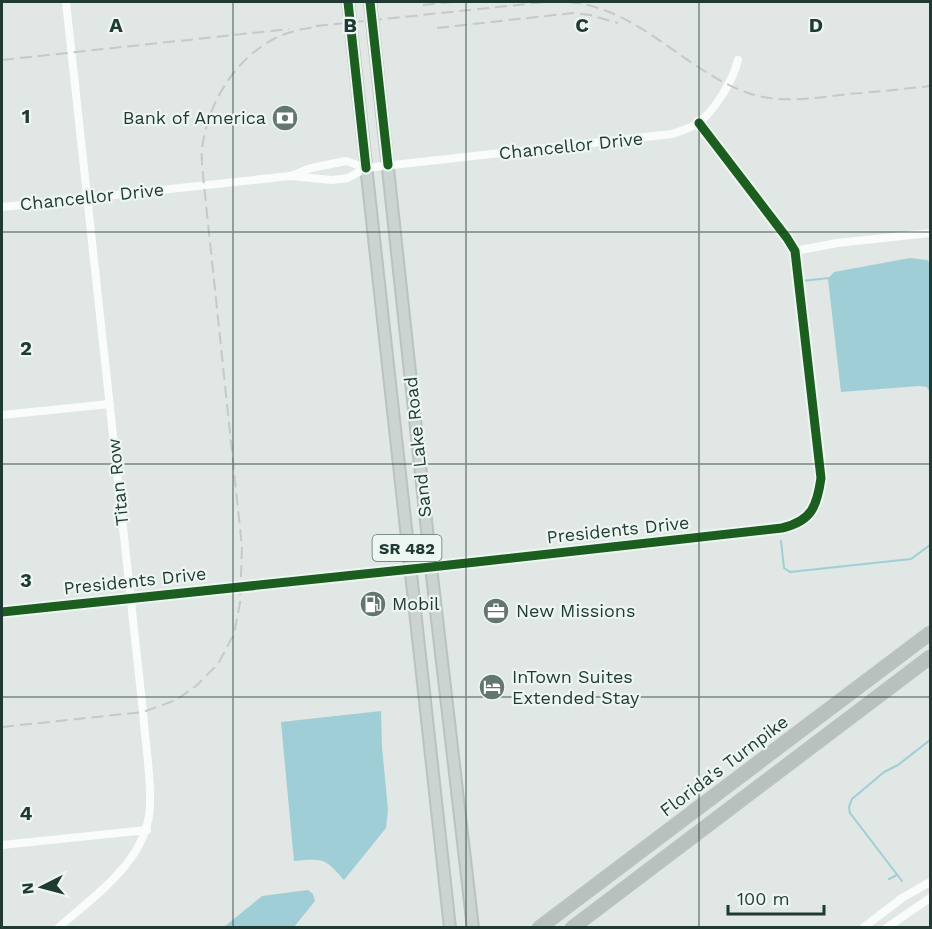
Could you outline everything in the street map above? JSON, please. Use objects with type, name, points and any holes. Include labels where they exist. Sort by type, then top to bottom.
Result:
[{"type":"highway","name":"Florida's Turnpike","points":[[539,927],[930,633]]},
{"type":"highway","name":"Florida's Turnpike","points":[[572,927],[930,657]]},
{"type":"main road","name":"Sand Lake Road","points":[[348,2],[450,927]]},
{"type":"main road","name":"Sand Lake Road","points":[[370,2],[431,567],[473,927]]},
{"type":"street","name":"Titan Row","points":[[58,927],[119,873],[135,854],[147,830],[150,806],[110,404],[66,2]]},
{"type":"street","name":"Chancellor Drive","points":[[2,207],[290,176],[332,180],[348,178],[366,168],[388,165],[672,134],[699,123],[728,84],[738,60]]},
{"type":"street","name":"Presidents Drive","points":[[2,612],[431,567],[782,528],[797,524],[811,513],[818,498],[821,478],[795,251],[699,123]]},
{"type":"street","name":"Chancellor Drive","points":[[290,176],[311,168],[346,161],[366,168]]},
{"type":"street","points":[[795,251],[837,243],[930,233]]},
{"type":"street","points":[[2,415],[110,404]]},
{"type":"street","points":[[2,845],[147,830]]},
{"type":"street","points":[[863,927],[902,898],[930,882]]},
{"type":"street","points":[[886,927],[930,898]]},
{"type":"water","points":[[910,258],[927,260],[930,263],[930,393],[927,387],[919,386],[841,392],[828,279],[834,272]]},
{"type":"water","points":[[381,711],[388,810],[386,828],[344,880],[332,867],[322,861],[294,861],[281,722]]},
{"type":"water","points":[[308,890],[313,894],[315,901],[294,927],[224,927],[262,896]]},
{"type":"waterway","points":[[802,281],[829,278]]},
{"type":"waterway","points":[[781,541],[784,568],[790,572],[911,559],[930,545]]},
{"type":"waterway","points":[[902,881],[850,813],[849,807],[852,799],[884,772],[898,765],[930,740]]},
{"type":"waterway","points":[[889,879],[897,875]]},
{"type":"railway","points":[[423,5],[452,2]]},
{"type":"railway","points":[[316,26],[546,2]]},
{"type":"railway","points":[[569,2],[594,7],[618,16],[725,83],[760,96],[798,99],[930,86]]},
{"type":"railway","points":[[437,28],[573,13],[618,23]]},
{"type":"railway","points":[[2,727],[143,712],[176,700],[196,686],[218,664],[234,634],[240,603],[242,547],[202,149],[210,115],[218,98],[227,82],[250,55],[280,36],[324,25]]},
{"type":"railway","points":[[2,60],[289,29]]},
{"type":"cycle path","points":[[348,2],[366,168]]},
{"type":"cycle path","points":[[370,2],[388,165]]},
{"type":"cycle path","points":[[2,612],[782,528],[800,521],[815,504],[821,478],[795,251],[699,123]]},
{"type":"place","name":"Bank of America","points":[[285,118]]},
{"type":"place","name":"Mobil","points":[[373,604]]},
{"type":"place","name":"New Missions","points":[[496,611]]},
{"type":"place","name":"InTown Suites Extended Stay","points":[[492,687]]}]
